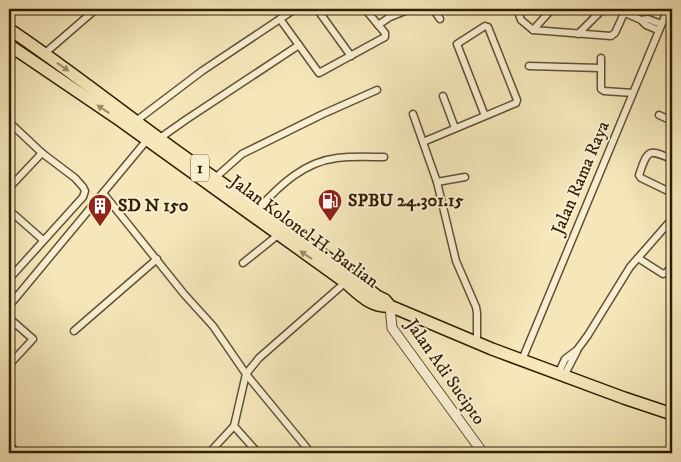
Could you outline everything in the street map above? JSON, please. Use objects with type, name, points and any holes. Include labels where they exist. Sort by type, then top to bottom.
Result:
[{"type":"highway","name":"Jalan Kolonel H. Barlian","points":[[9,30],[259,208],[349,279],[372,304],[380,307],[390,306]]},
{"type":"highway","name":"Jalan Kolonel H. Barlian","points":[[12,52],[147,140],[278,235],[326,262]]},
{"type":"highway","name":"1","points":[[390,306],[477,343],[672,414]]},
{"type":"street","points":[[44,54],[96,9]]},
{"type":"street","points":[[136,121],[202,71],[295,9]]},
{"type":"street","points":[[317,9],[351,56]]},
{"type":"street","points":[[280,19],[318,73],[385,37],[385,34],[365,9]]},
{"type":"street","points":[[378,25],[390,17],[409,9]]},
{"type":"street","points":[[433,9],[440,19]]},
{"type":"street","points":[[517,9],[521,20],[533,30],[611,36],[615,33],[625,11]]},
{"type":"street","points":[[533,30],[552,9]]},
{"type":"street","points":[[578,34],[603,9]]},
{"type":"street","points":[[616,9],[625,11],[646,25],[660,27]]},
{"type":"street","name":"Jalan Rama Raya","points":[[522,360],[668,9]]},
{"type":"street","points":[[423,142],[455,128],[485,116],[516,103],[517,100],[488,27],[485,26],[457,44],[485,116]]},
{"type":"street","points":[[160,138],[187,118],[299,45]]},
{"type":"street","points":[[601,58],[600,89],[604,91],[634,93]]},
{"type":"street","points":[[529,66],[600,68]]},
{"type":"street","points":[[215,178],[242,154],[323,114],[378,90]]},
{"type":"street","points":[[443,96],[455,128]]},
{"type":"street","points":[[413,114],[437,182],[454,253],[477,313],[477,343]]},
{"type":"street","points":[[659,115],[672,121]]},
{"type":"street","points":[[9,122],[42,153],[75,178],[85,191],[83,197],[9,279]]},
{"type":"street","points":[[9,306],[147,140]]},
{"type":"street","points":[[672,160],[651,152],[648,154],[639,175],[641,178],[672,193]]},
{"type":"street","points":[[9,188],[42,153]]},
{"type":"street","points":[[259,208],[284,184],[313,164],[335,158],[384,157]]},
{"type":"street","points":[[437,182],[465,177]]},
{"type":"street","points":[[103,193],[213,326],[246,374],[310,453]]},
{"type":"street","points":[[9,210],[43,240]]},
{"type":"street","points":[[561,375],[565,359],[577,350],[588,335],[630,267],[672,219]]},
{"type":"street","points":[[243,263],[278,235]]},
{"type":"street","points":[[638,258],[663,274],[672,266]]},
{"type":"street","points":[[74,331],[156,259]]},
{"type":"street","points":[[209,453],[234,426],[246,374],[259,358],[349,279]]},
{"type":"street","name":"Jalan Adi Sucipto","points":[[390,306],[392,328],[483,453]]},
{"type":"street","points":[[9,318],[33,339],[9,365]]},
{"type":"street","points":[[234,426],[258,453]]},
{"type":"street","points":[[9,444],[17,453]]},
{"type":"place","name":"SPBU 24.301.15","points":[[330,222]]},
{"type":"place","name":"SD N 150","points":[[100,227]]}]
